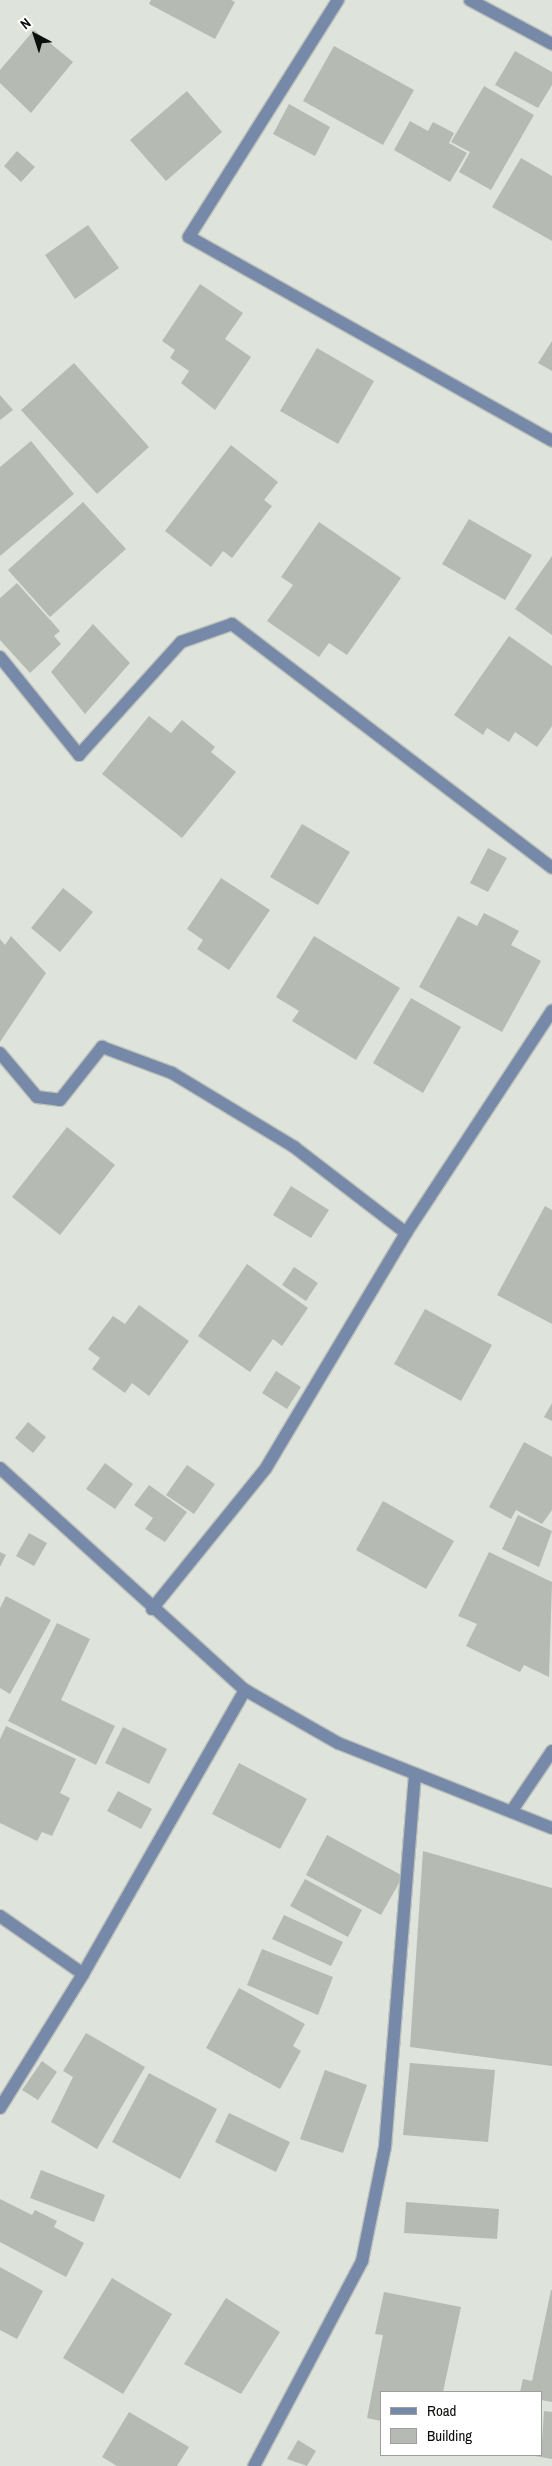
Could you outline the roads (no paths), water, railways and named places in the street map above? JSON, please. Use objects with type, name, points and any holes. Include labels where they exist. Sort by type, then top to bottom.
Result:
[{"type":"street","points":[[338,0],[189,237],[552,441]]},
{"type":"street","points":[[470,0],[552,44]]},
{"type":"street","points":[[0,657],[79,755],[181,642],[232,624],[552,868]]},
{"type":"street","points":[[152,1610],[266,1468],[406,1233],[552,1011]]},
{"type":"street","points":[[0,1053],[37,1097],[60,1100],[102,1047],[172,1073],[294,1147],[406,1233]]},
{"type":"street","points":[[0,1468],[152,1610],[245,1690],[338,1743],[415,1777],[513,1809],[552,1828]]},
{"type":"street","points":[[0,2108],[83,1974],[245,1690]]},
{"type":"street","points":[[513,1809],[552,1751]]},
{"type":"street","points":[[254,2466],[362,2261],[385,2147],[415,1777]]},
{"type":"street","points":[[0,1916],[83,1974]]}]
